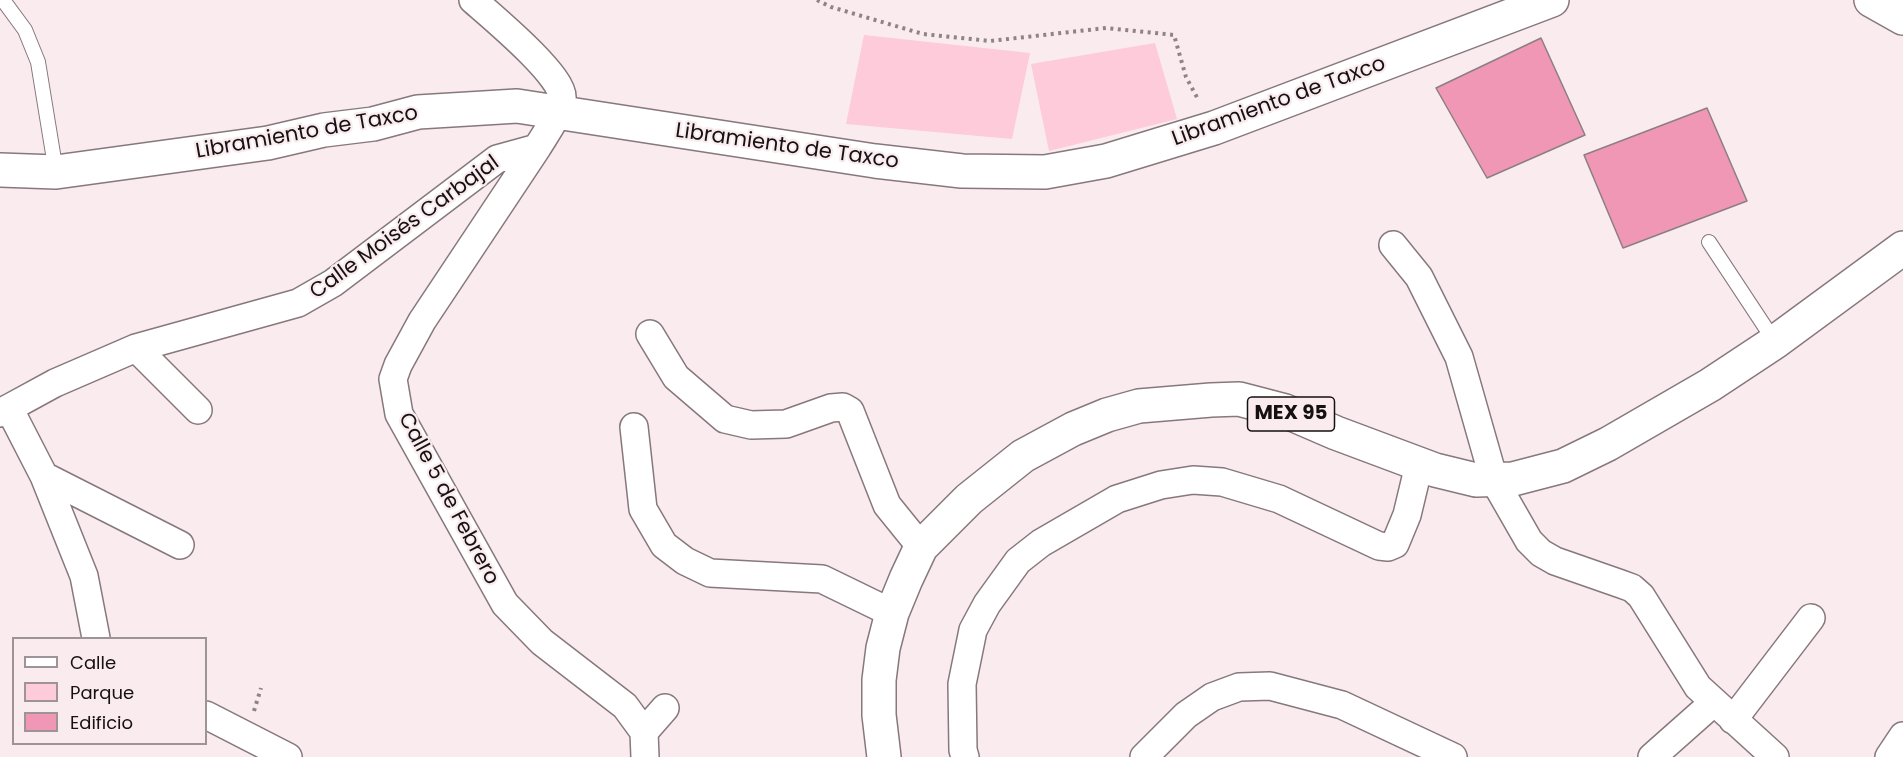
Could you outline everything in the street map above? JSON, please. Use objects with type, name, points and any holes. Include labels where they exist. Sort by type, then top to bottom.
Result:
[{"type":"main road","name":"Libramiento de Taxco","points":[[0,170],[56,172],[268,143],[324,130],[373,124],[418,112],[517,106],[875,161],[962,171],[1045,172],[1106,161],[1214,128],[1552,0]]},
{"type":"main road","points":[[1871,0],[1903,18]]},
{"type":"main road","name":"MEX 95","points":[[885,757],[879,716],[879,680],[883,648],[892,613],[921,547],[969,499],[1023,456],[1073,429],[1107,415],[1140,406],[1239,399],[1285,411],[1419,465],[1476,480],[1513,480],[1563,466],[1608,444],[1710,385],[1861,281],[1903,248]]},
{"type":"main road","name":"MEX 95","points":[[1861,281],[1903,259]]},
{"type":"street","points":[[473,0],[502,25],[552,75],[559,85],[562,96],[558,112],[537,148]]},
{"type":"street","name":"Calle Moisés Carbajal","points":[[5,410],[56,383],[136,348],[298,303],[333,283],[497,159],[537,148]]},
{"type":"street","name":"Calle 5 de Febrero","points":[[537,148],[422,321],[398,365],[393,379],[399,414],[505,604],[542,642],[625,706],[645,745]]},
{"type":"street","points":[[1393,245],[1419,277],[1459,357],[1494,480],[1529,541],[1541,553],[1555,561],[1632,588],[1641,596],[1698,687],[1775,757]]},
{"type":"street","points":[[650,334],[676,377],[725,419],[751,425],[786,424],[831,408],[843,407],[850,411],[887,505],[921,547]]},
{"type":"street","points":[[136,348],[198,410]]},
{"type":"street","points":[[5,410],[44,476],[84,576],[96,637]]},
{"type":"street","points":[[634,427],[643,509],[664,545],[685,561],[710,573],[822,579],[892,613]]},
{"type":"street","points":[[965,757],[962,684],[973,630],[987,604],[1018,561],[1041,543],[1117,499],[1161,485],[1193,480],[1222,482],[1279,499],[1379,546],[1388,547],[1395,543],[1407,515],[1419,465]]},
{"type":"street","points":[[44,476],[180,545]]},
{"type":"street","points":[[1733,720],[1810,618]]},
{"type":"street","points":[[1144,757],[1186,715],[1212,697],[1239,687],[1270,686],[1342,705],[1453,757]]},
{"type":"street","points":[[1652,757],[1713,703]]},
{"type":"street","points":[[645,745],[665,708]]},
{"type":"street","points":[[207,716],[288,757]]},
{"type":"street","points":[[1888,757],[1903,736]]},
{"type":"lane","points":[[3,0],[25,30],[38,62],[56,172]]},
{"type":"lane","points":[[1709,242],[1775,342]]},
{"type":"path","points":[[817,0],[831,8],[922,34],[990,41],[1106,28],[1174,35],[1186,77],[1214,128]]},
{"type":"green space","points":[[864,35],[1030,53],[1012,139],[846,124]]},
{"type":"green space","points":[[1155,43],[1177,119],[1049,151],[1031,64]]},
{"type":"building","points":[[1541,38],[1585,135],[1487,178],[1436,88]]},
{"type":"building","points":[[1707,108],[1747,201],[1623,248],[1584,155]]}]
